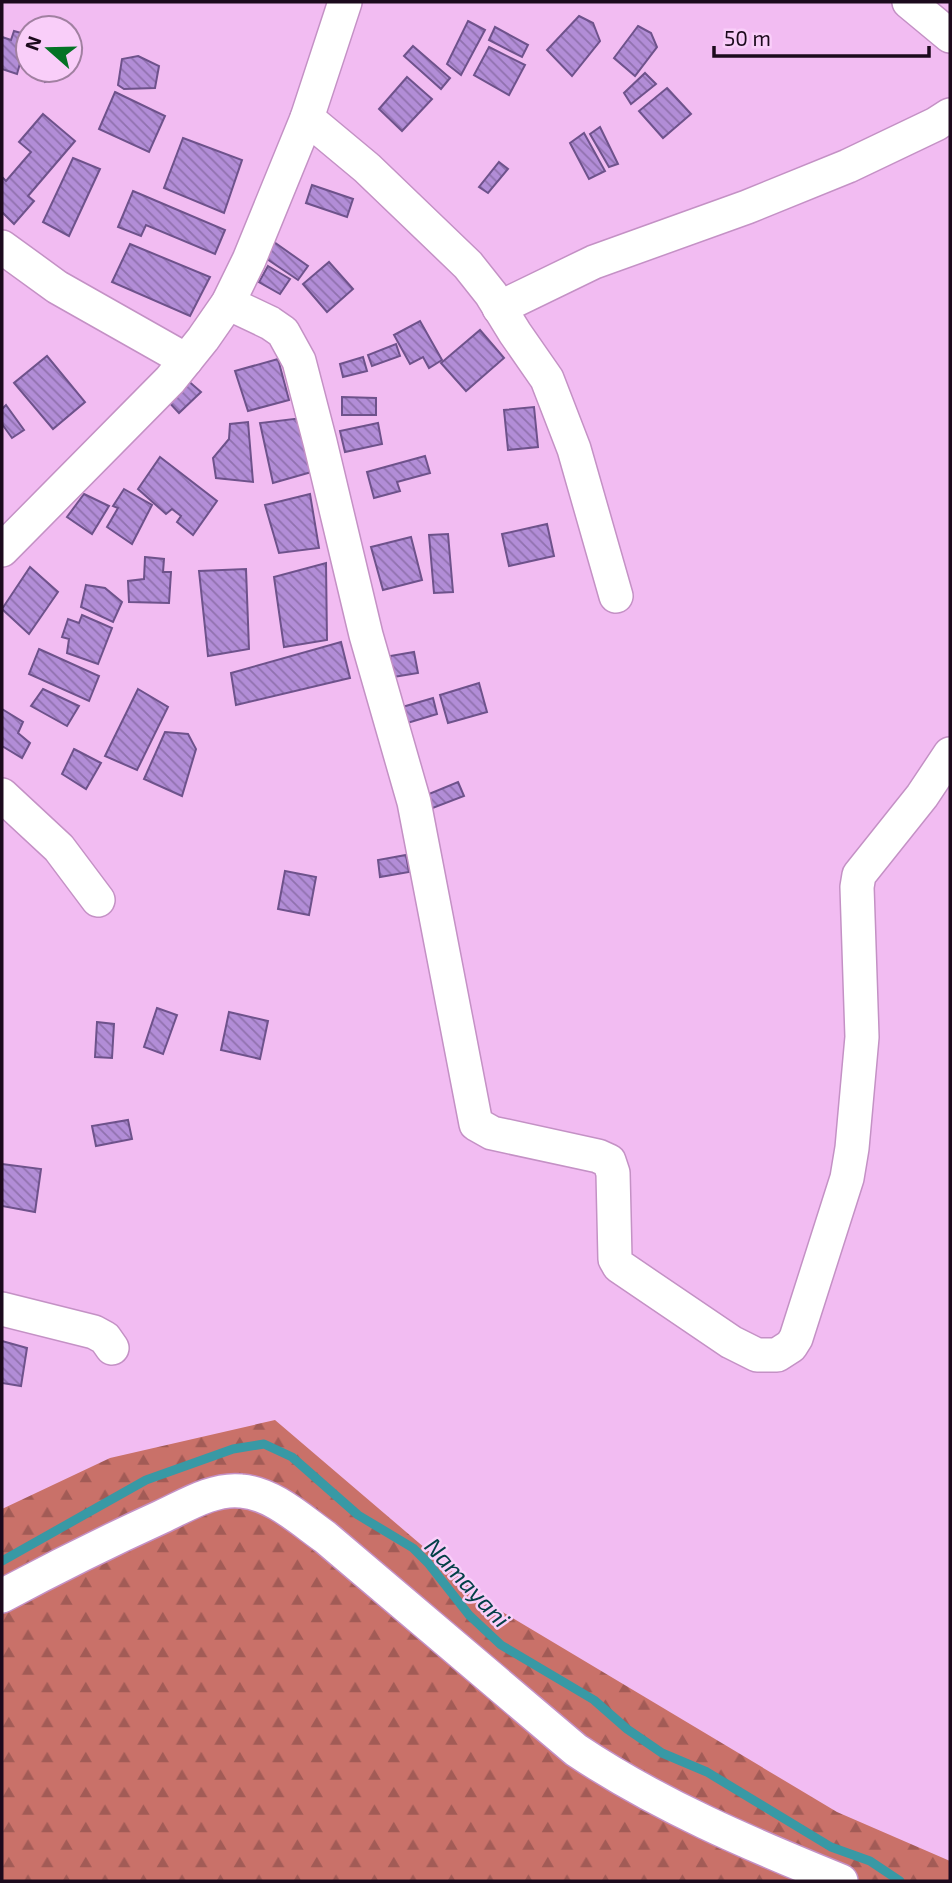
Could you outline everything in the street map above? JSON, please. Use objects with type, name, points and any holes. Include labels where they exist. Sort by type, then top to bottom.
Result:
[{"type":"street","points":[[2,550],[170,380],[228,303],[249,260],[307,118],[345,2]]},
{"type":"street","points":[[909,2],[950,36]]},
{"type":"street","points":[[499,308],[594,262],[747,207],[848,166],[950,115]]},
{"type":"street","points":[[307,118],[367,168],[468,265],[491,294],[514,333],[548,379],[575,449],[615,596]]},
{"type":"street","points":[[2,247],[57,287],[186,360]]},
{"type":"street","points":[[228,303],[263,319],[283,332],[299,361],[366,635],[414,802],[476,1124],[492,1133],[598,1156],[609,1161],[613,1173],[615,1259],[619,1266],[731,1342],[757,1355],[777,1355],[796,1338],[847,1178],[862,1037],[857,887],[859,875],[922,796],[950,754]]},
{"type":"street","points":[[2,795],[59,848],[98,900]]},
{"type":"street","points":[[2,1308],[94,1332],[105,1338],[112,1348]]},
{"type":"street","points":[[2,1596],[85,1552],[205,1497],[226,1490],[257,1494],[297,1516],[325,1537],[576,1750],[602,1768],[763,1849],[841,1881]]},
{"type":"green space","points":[[275,1420],[494,1607],[837,1812],[950,1861],[950,1881],[2,1881],[2,1509],[110,1458]]},
{"type":"building","points":[[579,16],[593,23],[600,41],[572,76],[547,50]]},
{"type":"building","points":[[468,21],[485,30],[461,75],[447,64]]},
{"type":"building","points":[[638,26],[651,33],[657,47],[635,76],[614,58]]},
{"type":"building","points":[[495,27],[528,45],[522,57],[489,40]]},
{"type":"building","points":[[14,31],[14,73],[2,69],[2,37],[11,40]]},
{"type":"building","points":[[413,46],[450,78],[441,89],[404,56]]},
{"type":"building","points":[[489,47],[525,65],[509,95],[474,75]]},
{"type":"building","points":[[138,56],[159,66],[155,88],[124,89],[118,85],[122,59]]},
{"type":"building","points":[[645,73],[656,84],[631,104],[624,93]]},
{"type":"building","points":[[407,77],[432,99],[402,131],[379,109]]},
{"type":"building","points":[[667,88],[691,114],[663,138],[639,111]]},
{"type":"building","points":[[115,92],[165,116],[149,152],[99,129]]},
{"type":"building","points":[[43,114],[75,141],[28,196],[34,201],[14,224],[2,212],[2,177],[6,181],[31,152],[19,142]]},
{"type":"building","points":[[600,127],[618,164],[609,167],[590,134]]},
{"type":"building","points":[[584,133],[605,171],[589,179],[570,143]]},
{"type":"building","points":[[183,138],[242,160],[224,213],[164,188]]},
{"type":"building","points":[[73,158],[100,169],[69,236],[43,222]]},
{"type":"building","points":[[499,162],[508,169],[488,193],[479,187]]},
{"type":"building","points":[[312,185],[353,199],[347,217],[306,203]]},
{"type":"building","points":[[133,191],[225,230],[215,254],[146,225],[141,236],[118,227]]},
{"type":"building","points":[[274,242],[308,266],[298,280],[264,257]]},
{"type":"building","points":[[130,244],[210,277],[190,316],[112,282]]},
{"type":"building","points":[[329,262],[353,289],[327,312],[303,284]]},
{"type":"building","points":[[268,266],[290,279],[280,294],[259,282]]},
{"type":"building","points":[[420,321],[442,360],[429,368],[423,357],[410,364],[394,335]]},
{"type":"building","points":[[480,330],[504,358],[466,391],[441,363]]},
{"type":"building","points":[[396,344],[400,356],[372,366],[368,355]]},
{"type":"building","points":[[47,356],[85,402],[53,429],[14,383]]},
{"type":"building","points":[[363,357],[367,371],[343,377],[340,364]]},
{"type":"building","points":[[278,359],[289,400],[248,411],[235,371]]},
{"type":"building","points":[[186,379],[201,392],[179,413],[166,399]]},
{"type":"building","points":[[342,397],[376,398],[376,415],[342,415]]},
{"type":"building","points":[[6,405],[24,430],[12,438],[2,424],[2,409]]},
{"type":"building","points":[[534,407],[538,447],[508,450],[504,410]]},
{"type":"building","points":[[302,418],[315,471],[273,483],[260,423]]},
{"type":"building","points":[[248,422],[253,482],[216,478],[213,458],[229,439],[230,424]]},
{"type":"building","points":[[378,423],[382,444],[345,452],[340,431]]},
{"type":"building","points":[[425,456],[430,473],[397,482],[400,491],[374,498],[367,472]]},
{"type":"building","points":[[160,457],[217,501],[193,535],[177,522],[181,516],[172,509],[166,514],[138,489]]},
{"type":"building","points":[[124,489],[152,505],[132,544],[107,527],[118,508],[113,506]]},
{"type":"building","points":[[84,494],[109,506],[92,534],[67,517]]},
{"type":"building","points":[[310,494],[319,548],[279,553],[265,505]]},
{"type":"building","points":[[547,524],[554,556],[509,566],[502,534]]},
{"type":"building","points":[[448,534],[453,592],[434,593],[429,535]]},
{"type":"building","points":[[411,537],[422,580],[383,590],[371,547]]},
{"type":"building","points":[[145,557],[164,559],[163,572],[171,572],[169,603],[129,602],[128,581],[144,579]]},
{"type":"building","points":[[326,563],[327,640],[284,647],[274,577]]},
{"type":"building","points":[[30,567],[58,592],[29,634],[2,609]]},
{"type":"building","points":[[246,569],[249,649],[208,656],[199,571]]},
{"type":"building","points":[[86,585],[105,588],[122,602],[113,622],[81,607]]},
{"type":"building","points":[[82,615],[112,628],[98,664],[67,653],[69,639],[62,637],[68,619],[79,623]]},
{"type":"building","points":[[341,642],[350,678],[236,705],[231,673]]},
{"type":"building","points":[[39,649],[99,676],[89,701],[29,674]]},
{"type":"building","points":[[414,652],[418,673],[393,677],[390,656]]},
{"type":"building","points":[[479,683],[487,712],[448,723],[440,695]]},
{"type":"building","points":[[43,689],[79,706],[67,726],[31,706]]},
{"type":"building","points":[[138,689],[168,707],[137,770],[105,756]]},
{"type":"building","points":[[433,698],[437,714],[404,724],[399,708]]},
{"type":"building","points":[[2,709],[23,722],[18,733],[30,743],[22,758],[2,746]]},
{"type":"building","points":[[165,732],[188,734],[196,749],[182,796],[144,779]]},
{"type":"building","points":[[74,749],[101,763],[86,789],[62,774]]},
{"type":"building","points":[[458,782],[464,796],[430,809],[424,796]]},
{"type":"building","points":[[406,855],[409,872],[380,877],[378,860]]},
{"type":"building","points":[[285,871],[316,877],[309,915],[278,909]]},
{"type":"building","points":[[157,1008],[177,1015],[163,1054],[144,1047]]},
{"type":"building","points":[[229,1012],[268,1021],[260,1059],[221,1050]]},
{"type":"building","points":[[97,1022],[114,1024],[112,1058],[95,1057]]},
{"type":"building","points":[[128,1120],[132,1139],[96,1146],[92,1126]]},
{"type":"building","points":[[2,1164],[41,1169],[35,1212],[2,1206]]},
{"type":"building","points":[[2,1341],[27,1348],[21,1386],[2,1383]]},
{"type":"waterway","name":"Namayani","points":[[2,1561],[146,1480],[233,1449],[264,1444],[292,1457],[358,1515],[413,1548],[469,1615],[501,1645],[594,1700],[627,1729],[662,1753],[707,1772],[831,1847],[870,1861],[900,1881]]}]
